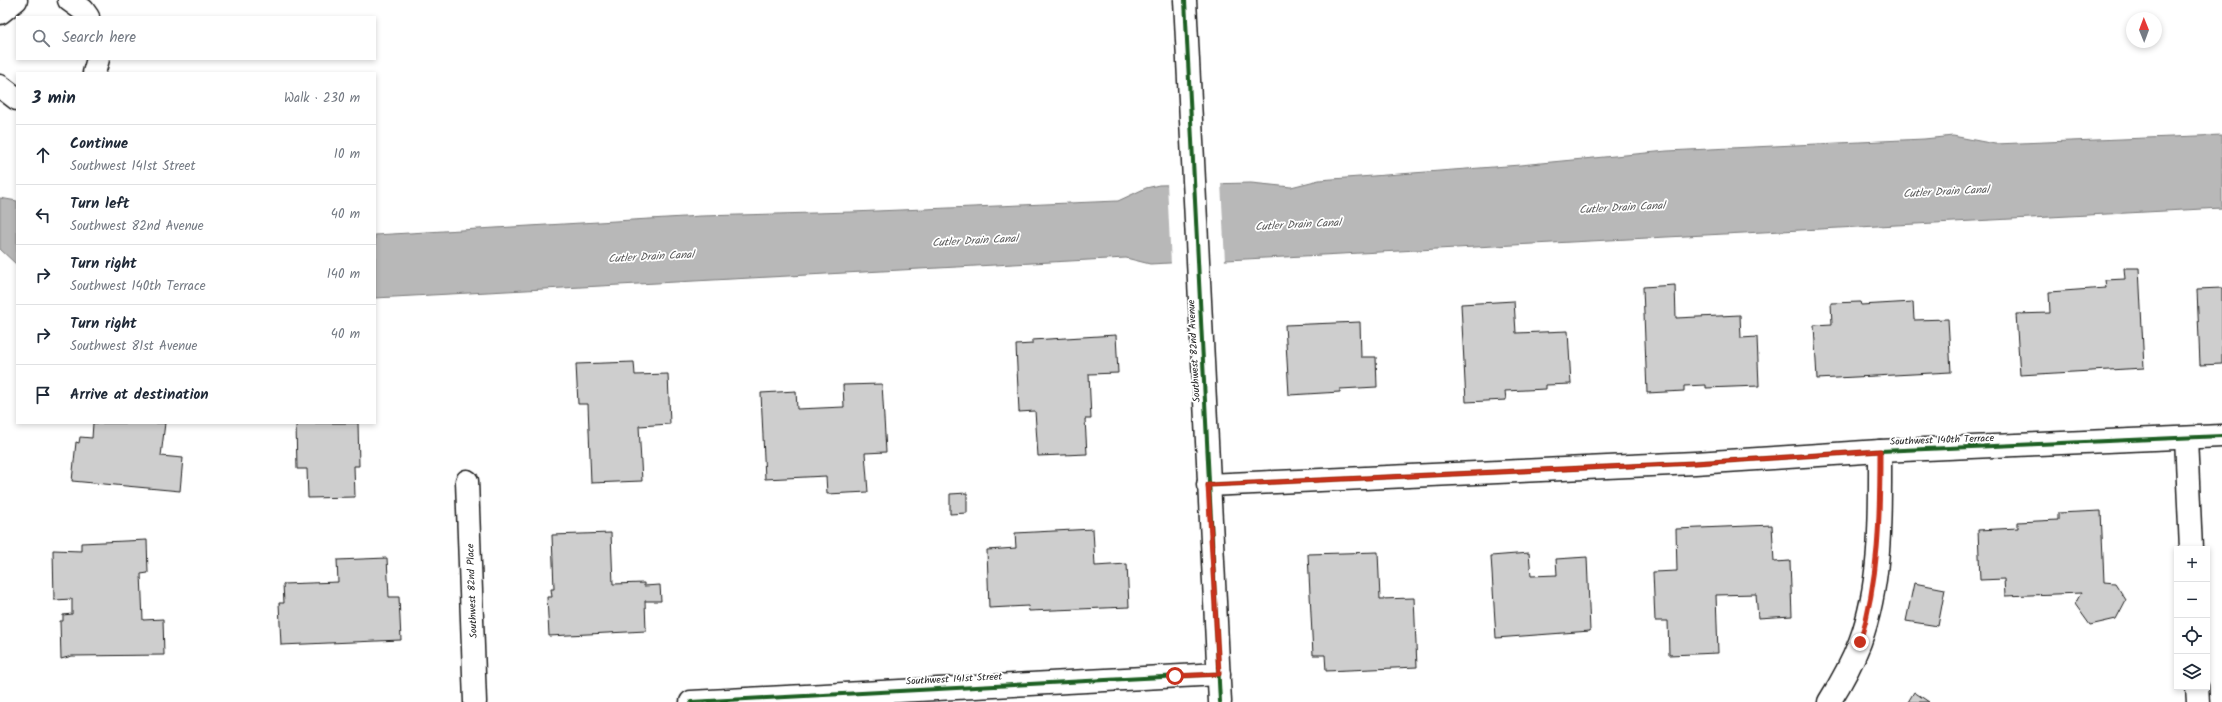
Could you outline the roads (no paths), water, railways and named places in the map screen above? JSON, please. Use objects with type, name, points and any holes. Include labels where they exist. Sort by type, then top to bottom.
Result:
[{"type":"street","points":[[0,13],[16,0]]},
{"type":"street","points":[[69,0],[83,10],[87,16]]},
{"type":"street","name":"Southwest 82nd Avenue","points":[[1185,0],[1220,702]]},
{"type":"street","points":[[94,72],[98,60]]},
{"type":"street","points":[[0,86],[16,98]]},
{"type":"street","name":"Southwest 140th Terrace","points":[[1208,485],[1695,463],[1880,451],[2222,436]]},
{"type":"street","points":[[2186,438],[2191,546]]},
{"type":"street","points":[[1829,702],[1851,664],[1862,635],[1870,603],[1877,559],[1880,451]]},
{"type":"street","name":"Southwest 82nd Place","points":[[467,481],[475,702]]},
{"type":"street","name":"Southwest 141st Street","points":[[691,702],[1219,674]]},
{"type":"street","points":[[2197,690],[2198,702]]},
{"type":"water","name":"Cutler Drain Canal","points":[[2222,135],[2222,208],[1150,264],[1126,258],[376,298],[376,235],[701,216],[852,212],[1118,201],[1146,188],[1159,185],[1251,183],[1291,187],[1319,180],[1520,165],[1667,151],[1924,139],[1953,136],[1995,144]]},
{"type":"water","points":[[0,198],[16,201],[16,264],[0,249]]}]
